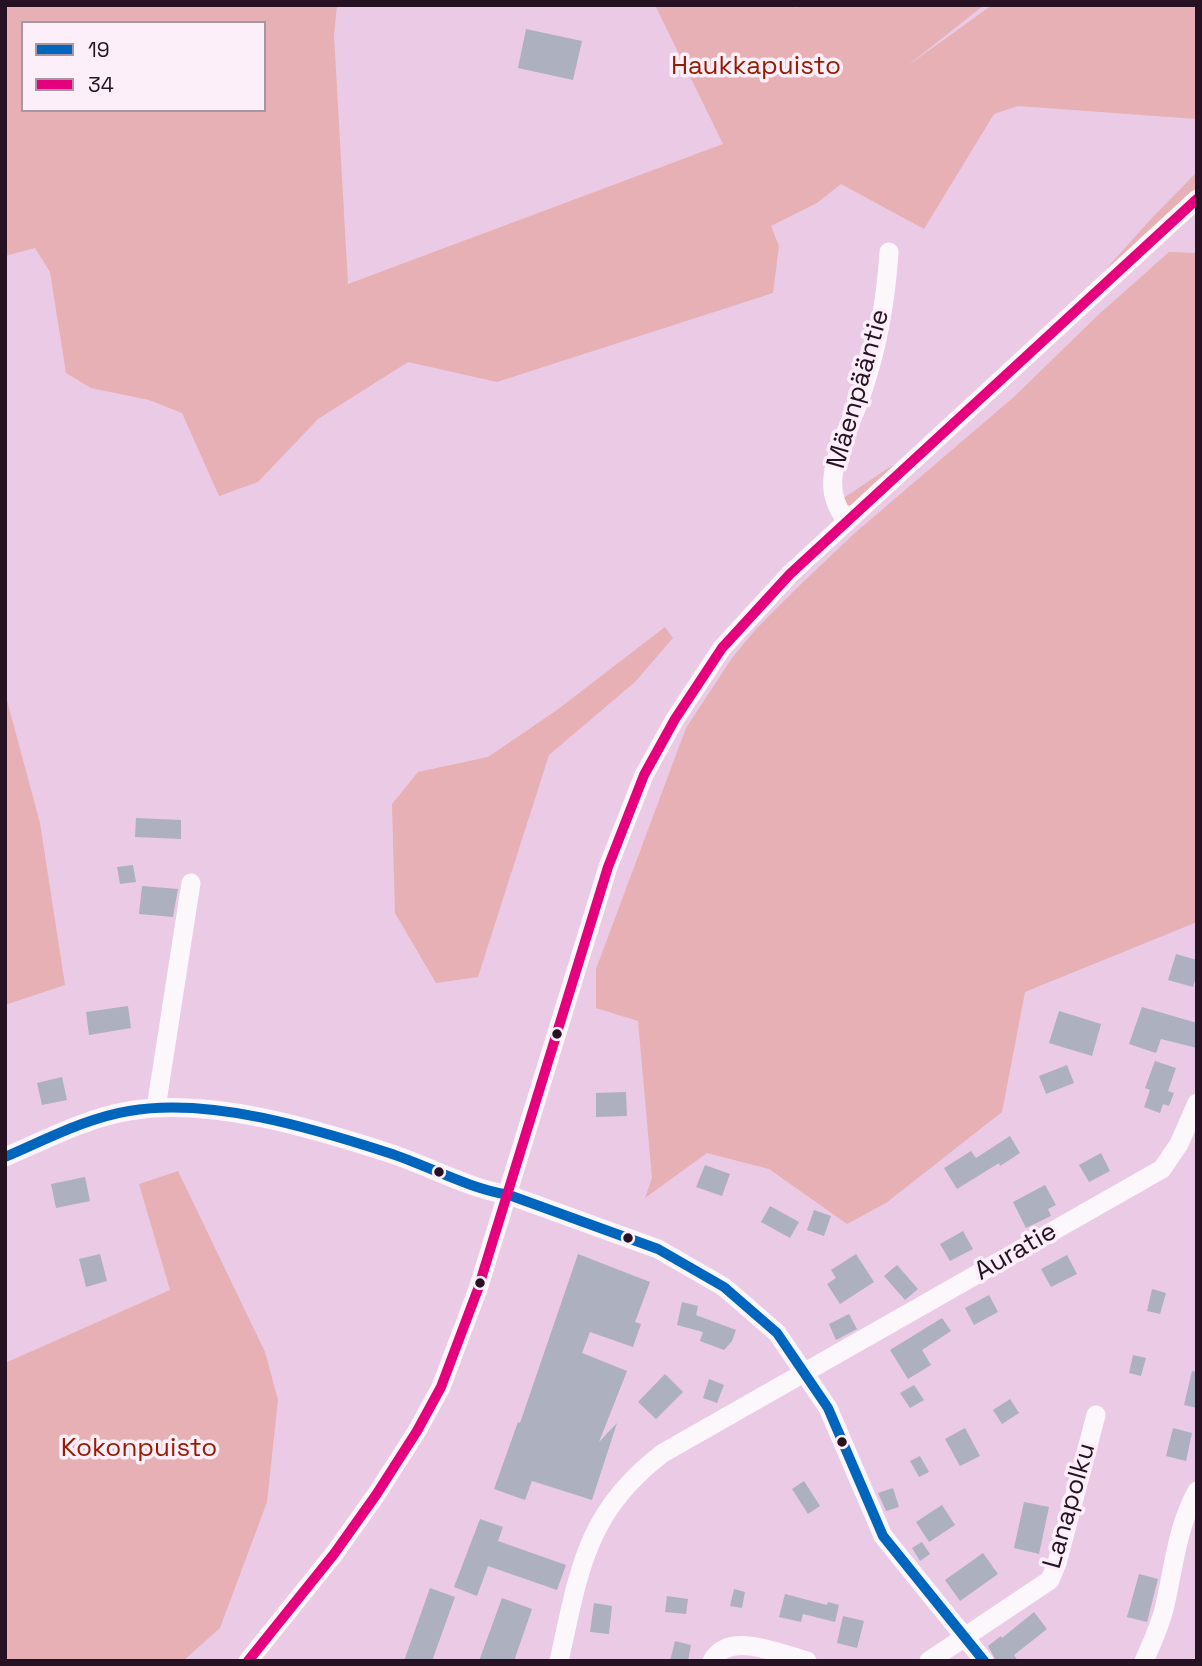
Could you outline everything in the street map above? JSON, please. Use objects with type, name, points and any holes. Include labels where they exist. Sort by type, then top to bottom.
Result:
[{"type":"street","points":[[248,1661],[334,1554],[376,1496],[418,1431],[441,1387],[461,1340],[509,1195],[608,867],[644,775],[675,719],[723,648],[790,574],[1197,199]]},
{"type":"street","name":"Mäenpääntie","points":[[847,522],[834,498],[833,476],[864,389],[874,352],[886,290],[889,252]]},
{"type":"street","points":[[156,1108],[191,883]]},
{"type":"street","name":"Auratie","points":[[559,1661],[580,1567],[592,1535],[609,1508],[641,1470],[663,1453],[1162,1169],[1179,1144],[1197,1103]]},
{"type":"street","points":[[5,1157],[98,1118],[128,1111],[192,1108],[267,1118],[390,1153],[488,1191],[509,1195],[657,1249],[724,1287],[778,1333],[828,1408],[883,1536],[984,1661]]},
{"type":"street","name":"Lanapolku","points":[[929,1661],[1049,1580],[1057,1563],[1096,1415]]},
{"type":"street","points":[[1144,1661],[1165,1607],[1175,1550],[1187,1508],[1197,1491]]},
{"type":"street","points":[[712,1661],[717,1652],[729,1646],[744,1644],[807,1661]]},
{"type":"green space","name":"Haukkapuisto","points":[[5,5],[337,5],[334,35],[348,284],[723,144],[655,5],[793,5],[795,8],[799,5],[984,5],[906,67],[992,5],[1197,5],[1197,119],[1018,106],[994,114],[924,229],[841,184],[817,203],[771,226],[779,246],[773,293],[497,382],[408,362],[318,419],[258,482],[219,496],[182,413],[149,400],[91,388],[66,373],[50,272],[35,248],[5,256]]},
{"type":"green space","points":[[1197,172],[1197,189],[1107,268],[1150,220]]},
{"type":"green space","points":[[1169,252],[1197,253],[1197,922],[1025,992],[1002,1112],[886,1203],[847,1224],[769,1169],[707,1153],[645,1198],[652,1178],[638,1021],[596,1008],[596,969],[686,728],[732,658],[756,629],[801,584],[856,532],[1015,396],[1097,316]]},
{"type":"green space","points":[[893,465],[895,467],[853,505],[847,505],[842,499]]},
{"type":"green space","points":[[665,627],[673,638],[635,682],[549,755],[478,977],[436,983],[395,913],[392,804],[418,772],[488,757],[557,710]]},
{"type":"green space","points":[[5,693],[40,823],[65,985],[5,1005]]},
{"type":"green space","name":"Kokonpuisto","points":[[178,1171],[265,1352],[278,1400],[267,1502],[220,1628],[183,1661],[5,1661],[5,1363],[170,1290],[139,1184]]},
{"type":"building","points":[[526,29],[582,41],[573,80],[518,68]]},
{"type":"building","points":[[136,818],[181,820],[181,839],[135,837]]},
{"type":"building","points":[[133,865],[136,882],[120,884],[117,867]]},
{"type":"building","points":[[142,886],[178,889],[173,917],[139,914]]},
{"type":"building","points":[[1176,954],[1197,960],[1193,987],[1168,980]]},
{"type":"building","points":[[128,1006],[131,1028],[89,1035],[86,1012]]},
{"type":"building","points":[[1142,1007],[1197,1023],[1197,1048],[1161,1039],[1156,1053],[1129,1044]]},
{"type":"building","points":[[1059,1011],[1101,1024],[1092,1056],[1049,1043]]},
{"type":"building","points":[[1155,1061],[1176,1068],[1168,1091],[1174,1093],[1169,1106],[1163,1104],[1160,1113],[1144,1107],[1150,1090],[1145,1088]]},
{"type":"building","points":[[1067,1065],[1074,1083],[1046,1094],[1039,1076]]},
{"type":"building","points":[[62,1077],[67,1100],[42,1105],[37,1083]]},
{"type":"building","points":[[626,1092],[627,1116],[596,1117],[596,1093]]},
{"type":"building","points":[[1010,1136],[1020,1153],[957,1189],[944,1168],[971,1151],[976,1158]]},
{"type":"building","points":[[1101,1153],[1110,1171],[1089,1182],[1079,1165]]},
{"type":"building","points":[[705,1165],[730,1174],[722,1196],[696,1187]]},
{"type":"building","points":[[85,1177],[90,1201],[56,1208],[51,1184]]},
{"type":"building","points":[[1045,1185],[1056,1205],[1048,1209],[1051,1216],[1026,1228],[1013,1202]]},
{"type":"building","points":[[770,1206],[799,1222],[790,1238],[761,1222]]},
{"type":"building","points":[[814,1210],[831,1216],[824,1236],[807,1230]]},
{"type":"building","points":[[963,1231],[973,1249],[950,1261],[940,1244]]},
{"type":"building","points":[[100,1254],[107,1281],[86,1287],[79,1259]]},
{"type":"building","points":[[578,1254],[650,1282],[635,1322],[641,1324],[633,1347],[590,1332],[582,1353],[627,1371],[599,1442],[617,1423],[592,1500],[532,1481],[525,1500],[494,1489],[518,1422],[520,1423]]},
{"type":"building","points":[[856,1254],[874,1282],[840,1304],[827,1284],[836,1278],[831,1270]]},
{"type":"building","points":[[1067,1255],[1077,1274],[1051,1287],[1041,1269]]},
{"type":"building","points":[[897,1265],[918,1289],[905,1300],[884,1276]]},
{"type":"building","points":[[1152,1289],[1166,1293],[1160,1314],[1147,1311]]},
{"type":"building","points":[[989,1295],[998,1312],[974,1325],[965,1308]]},
{"type":"building","points":[[682,1302],[698,1306],[696,1315],[736,1330],[732,1341],[724,1350],[700,1341],[703,1332],[677,1325]]},
{"type":"building","points":[[849,1314],[857,1329],[836,1340],[829,1324]]},
{"type":"building","points":[[942,1318],[951,1331],[922,1350],[931,1365],[908,1379],[890,1350]]},
{"type":"building","points":[[1133,1355],[1146,1358],[1141,1376],[1129,1373]]},
{"type":"building","points":[[1192,1371],[1197,1372],[1197,1408],[1184,1405]]},
{"type":"building","points":[[665,1374],[683,1392],[656,1419],[638,1402]]},
{"type":"building","points":[[709,1379],[724,1385],[717,1403],[703,1398]]},
{"type":"building","points":[[914,1385],[924,1400],[910,1408],[900,1393]]},
{"type":"building","points":[[1010,1399],[1019,1413],[1002,1424],[993,1410]]},
{"type":"building","points":[[965,1428],[980,1456],[960,1466],[945,1439]]},
{"type":"building","points":[[1173,1428],[1192,1433],[1186,1461],[1166,1456]]},
{"type":"building","points":[[920,1456],[929,1472],[919,1477],[910,1461]]},
{"type":"building","points":[[804,1481],[820,1506],[808,1514],[792,1489]]},
{"type":"building","points":[[893,1488],[899,1507],[886,1511],[878,1493]]},
{"type":"building","points":[[1024,1502],[1049,1507],[1039,1554],[1014,1548]]},
{"type":"building","points":[[942,1505],[955,1525],[929,1542],[916,1522]]},
{"type":"building","points":[[480,1519],[503,1527],[498,1541],[566,1565],[557,1590],[488,1566],[477,1596],[454,1587]]},
{"type":"building","points":[[922,1542],[930,1554],[920,1561],[912,1548]]},
{"type":"building","points":[[983,1553],[998,1574],[960,1601],[945,1580]]},
{"type":"building","points":[[1139,1574],[1158,1579],[1147,1622],[1127,1617]]},
{"type":"building","points":[[430,1588],[455,1597],[432,1661],[404,1661]]},
{"type":"building","points":[[734,1589],[745,1592],[742,1608],[730,1606]]},
{"type":"building","points":[[785,1594],[827,1605],[828,1602],[839,1605],[835,1622],[803,1614],[801,1622],[779,1617]]},
{"type":"building","points":[[667,1596],[688,1599],[686,1614],[665,1612]]},
{"type":"building","points":[[502,1598],[532,1609],[514,1661],[479,1661]]},
{"type":"building","points":[[594,1603],[612,1606],[609,1634],[590,1632]]},
{"type":"building","points":[[1034,1612],[1047,1629],[1014,1655],[1018,1661],[996,1661],[988,1646]]},
{"type":"building","points":[[843,1616],[864,1621],[857,1648],[837,1643]]},
{"type":"building","points":[[675,1641],[691,1645],[688,1661],[670,1661]]},
{"type":"transit line","name":"34","points":[[248,1661],[334,1554],[376,1495],[417,1431],[441,1387],[478,1289],[608,867],[644,775],[675,719],[722,648],[790,574],[1197,199]]},
{"type":"transit line","name":"19","points":[[5,1157],[66,1130],[113,1114],[160,1108],[227,1112],[260,1117],[359,1143],[658,1249],[724,1287],[777,1333],[828,1408],[883,1536],[984,1661]]}]
